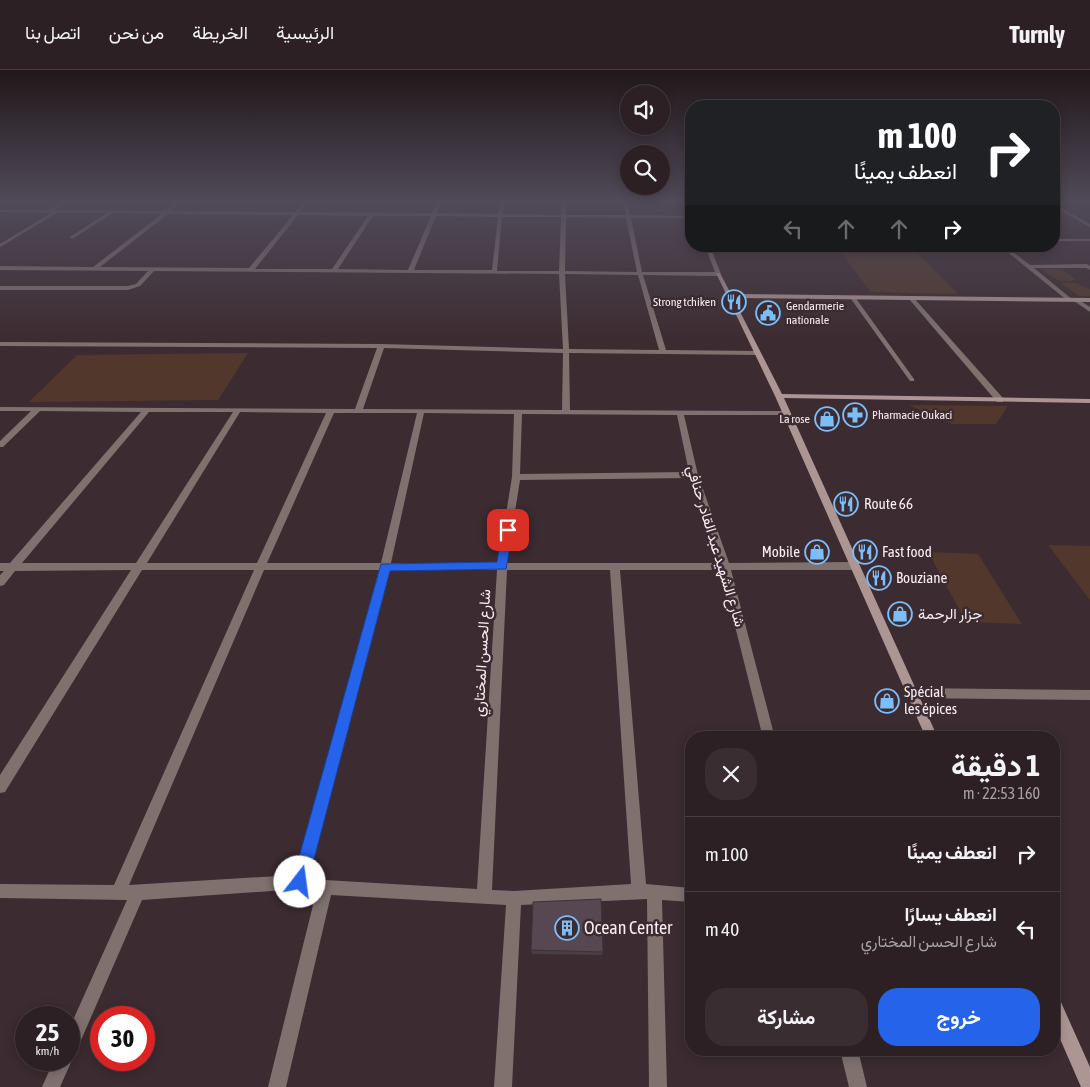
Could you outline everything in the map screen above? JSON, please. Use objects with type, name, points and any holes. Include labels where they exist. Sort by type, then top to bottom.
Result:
[{"type":"main road","points":[[718,274],[779,396],[929,731]]},
{"type":"main road","points":[[730,296],[1090,300]]},
{"type":"main road","points":[[779,396],[1090,401]]},
{"type":"main road","points":[[1060,1020],[1090,1087]]},
{"type":"street","points":[[92,270],[121,247]]},
{"type":"street","points":[[250,271],[269,247]]},
{"type":"street","points":[[333,272],[349,247]]},
{"type":"street","points":[[410,272],[420,247]]},
{"type":"street","points":[[494,272],[497,247]]},
{"type":"street","points":[[563,247],[566,412]]},
{"type":"street","points":[[635,247],[640,274],[663,352]]},
{"type":"street","points":[[0,268],[718,274],[709,252]]},
{"type":"street","points":[[1009,252],[1073,300],[1090,310]]},
{"type":"street","points":[[1028,267],[1087,266],[1090,268]]},
{"type":"street","points":[[0,288],[128,288],[138,285],[152,270]]},
{"type":"street","points":[[853,298],[912,380]]},
{"type":"street","points":[[911,298],[1000,400]]},
{"type":"street","points":[[0,344],[381,346],[566,351],[758,353]]},
{"type":"street","points":[[358,411],[381,346]]},
{"type":"street","points":[[0,409],[786,413]]},
{"type":"street","points":[[0,445],[38,409]]},
{"type":"street","points":[[0,582],[146,410]]},
{"type":"street","points":[[0,787],[238,410]]},
{"type":"street","points":[[118,893],[260,567],[331,411]]},
{"type":"street","points":[[300,882],[385,566],[421,411]]},
{"type":"street","name":"شارع الحسن المختاري","points":[[484,897],[502,566],[516,477],[518,412]]},
{"type":"street","name":"شارع الشهيد عبد القادر حنافي","points":[[680,413],[694,475],[725,566],[767,731]]},
{"type":"street","points":[[516,477],[694,475]]},
{"type":"street","points":[[615,566],[647,892],[658,1087]]},
{"type":"street","points":[[0,567],[855,566]]},
{"type":"street","points":[[912,693],[1090,695]]},
{"type":"street","points":[[0,891],[138,893],[300,882],[325,887],[514,898],[647,892],[685,895]]},
{"type":"street","points":[[277,1087],[325,887]]},
{"type":"street","points":[[80,1023],[138,893]]},
{"type":"street","points":[[504,1087],[514,898]]},
{"type":"street","points":[[850,1056],[858,1087]]},
{"type":"street","points":[[51,1087],[59,1071]]},
{"type":"shaded area","points":[[841,252],[916,252],[958,294],[871,292]]},
{"type":"shaded area","points":[[1041,269],[1061,269],[1076,279],[1067,282],[1062,281],[1053,278]]},
{"type":"shaded area","points":[[1060,283],[1076,283],[1090,289],[1090,296],[1079,296]]},
{"type":"shaded area","points":[[248,353],[218,400],[29,402],[77,355]]},
{"type":"shaded area","points":[[909,405],[1008,406],[996,424],[952,424]]},
{"type":"shaded area","points":[[1048,545],[1090,546],[1090,600]]},
{"type":"shaded area","points":[[928,552],[978,554],[1022,624],[966,622]]},
{"type":"building","name":"Ocean Center","points":[[601,899],[603,952],[531,950],[533,902]]},
{"type":"place","name":"Strong tchiken","points":[[734,302]]},
{"type":"place","name":"Gendarmerie nationale","points":[[768,313]]},
{"type":"place","name":"Pharmacie Oukaci","points":[[855,415]]},
{"type":"place","name":"La rose","points":[[827,419]]},
{"type":"place","name":"Route 66","points":[[846,504]]},
{"type":"place","name":"Mobile","points":[[817,552]]},
{"type":"place","name":"Fast food","points":[[865,552]]},
{"type":"place","name":"Bouziane","points":[[879,578]]},
{"type":"place","name":"جزار الرحمة","points":[[900,614]]},
{"type":"place","name":"Spécial les épices","points":[[887,701]]},
{"type":"place","name":"Ocean Center","points":[[567,928]]},
{"type":"route","points":[[300,882],[385,566],[502,566],[508,530]]}]
